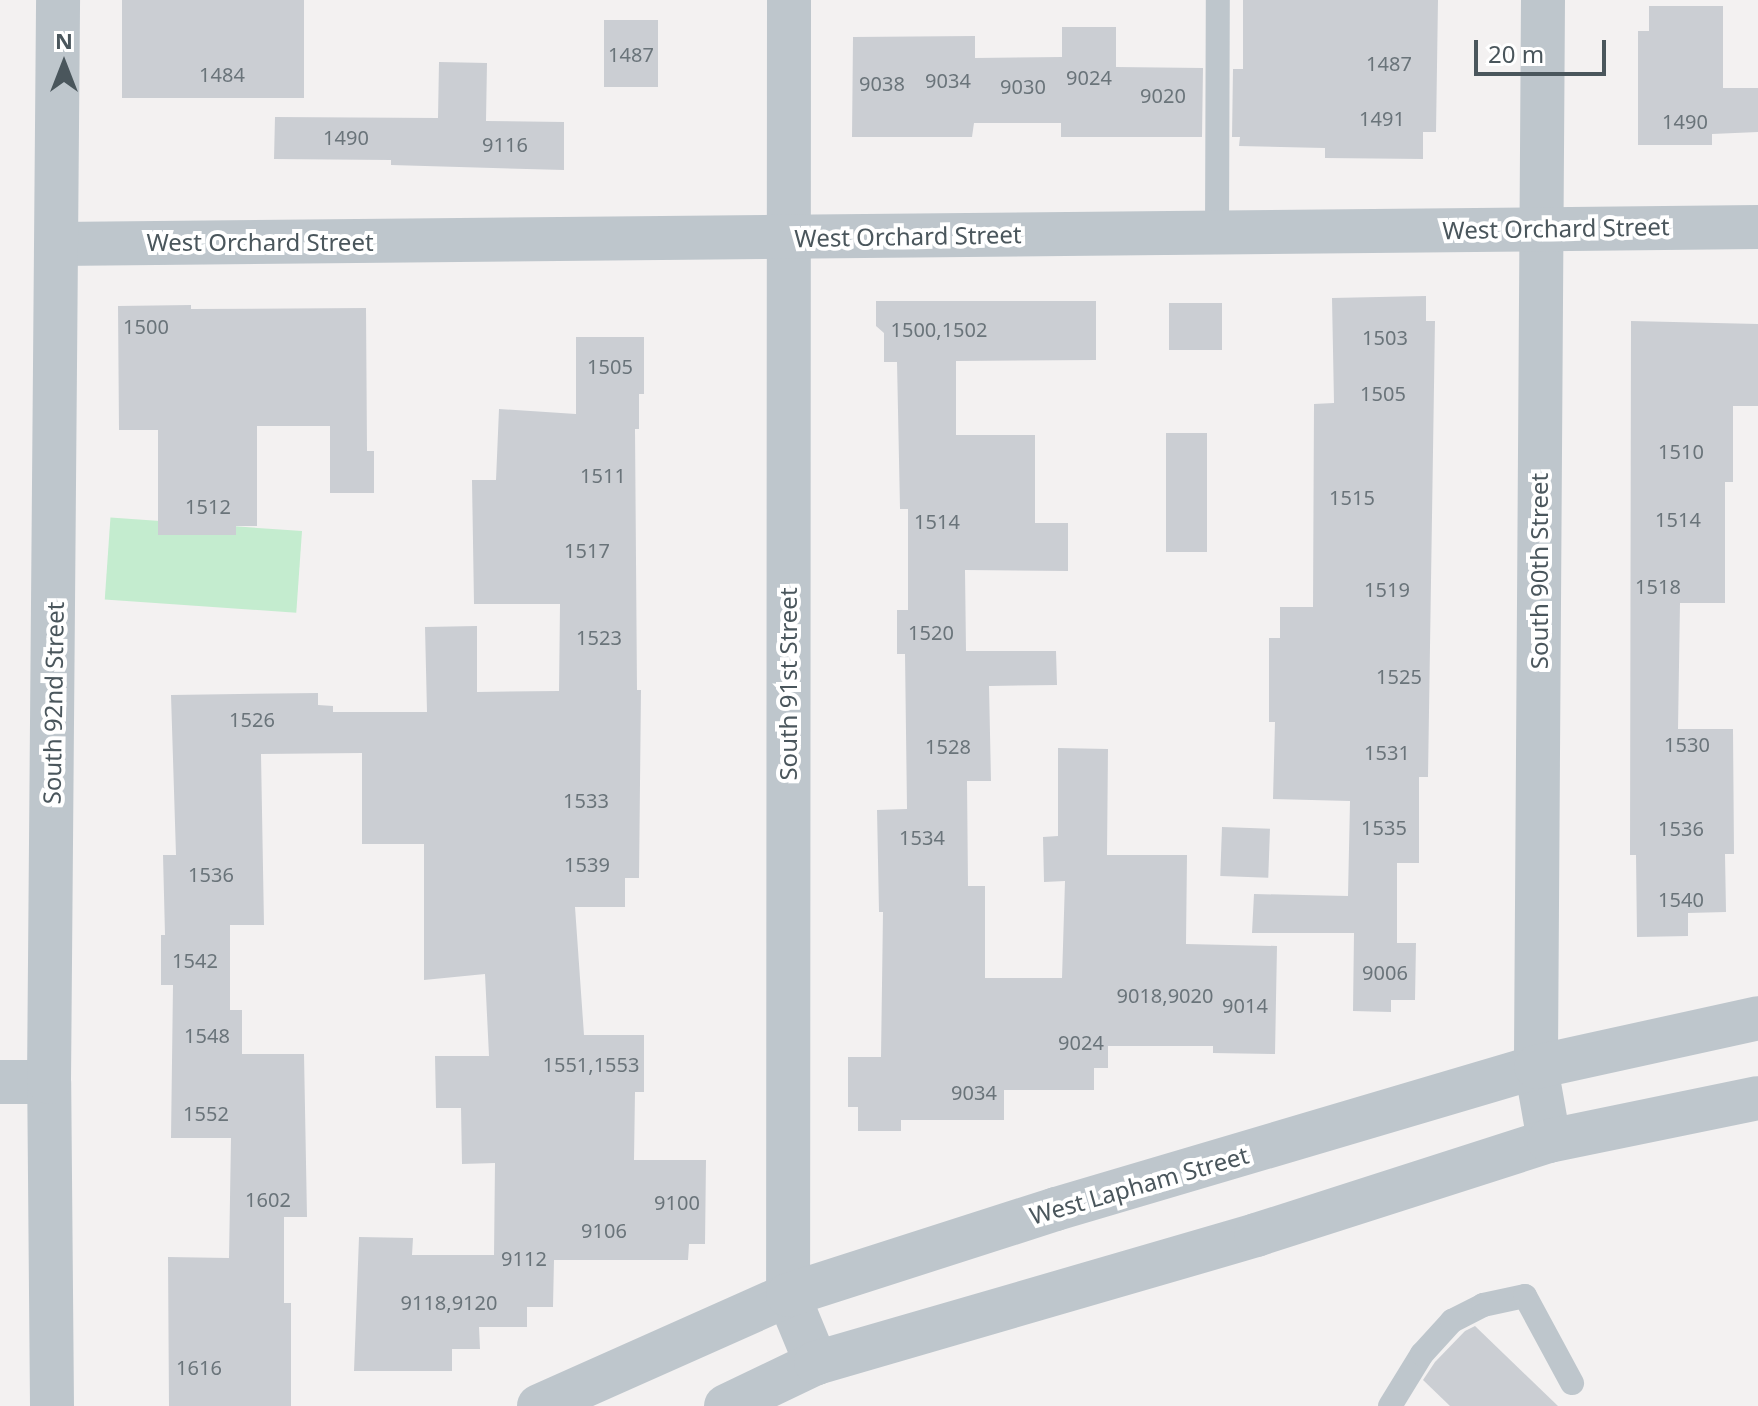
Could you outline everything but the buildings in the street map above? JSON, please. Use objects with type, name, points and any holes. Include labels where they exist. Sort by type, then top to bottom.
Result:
[{"type":"street","name":"South 92nd Street","points":[[52,1406],[49,1082],[58,0]]},
{"type":"street","name":"South 91st Street","points":[[789,0],[788,1295],[816,1363]]},
{"type":"street","name":"South 90th Street","points":[[1543,0],[1536,1067],[1549,1141]]},
{"type":"street","name":"West Orchard Street","points":[[57,244],[1758,227]]},
{"type":"street","name":"West Lapham Street","points":[[554,1402],[788,1295],[1056,1209],[1536,1067],[1758,1018]]},
{"type":"street","points":[[0,1082],[49,1082]]},
{"type":"street","points":[[726,1406],[816,1363],[1256,1235],[1549,1141],[1758,1098]]},
{"type":"lane","points":[[1217,233],[1218,0]]},
{"type":"lane","points":[[1390,1406],[1422,1354],[1452,1321],[1483,1305],[1525,1296],[1572,1383]]},
{"type":"green space","points":[[110,518],[302,531],[296,613],[105,599]]}]
